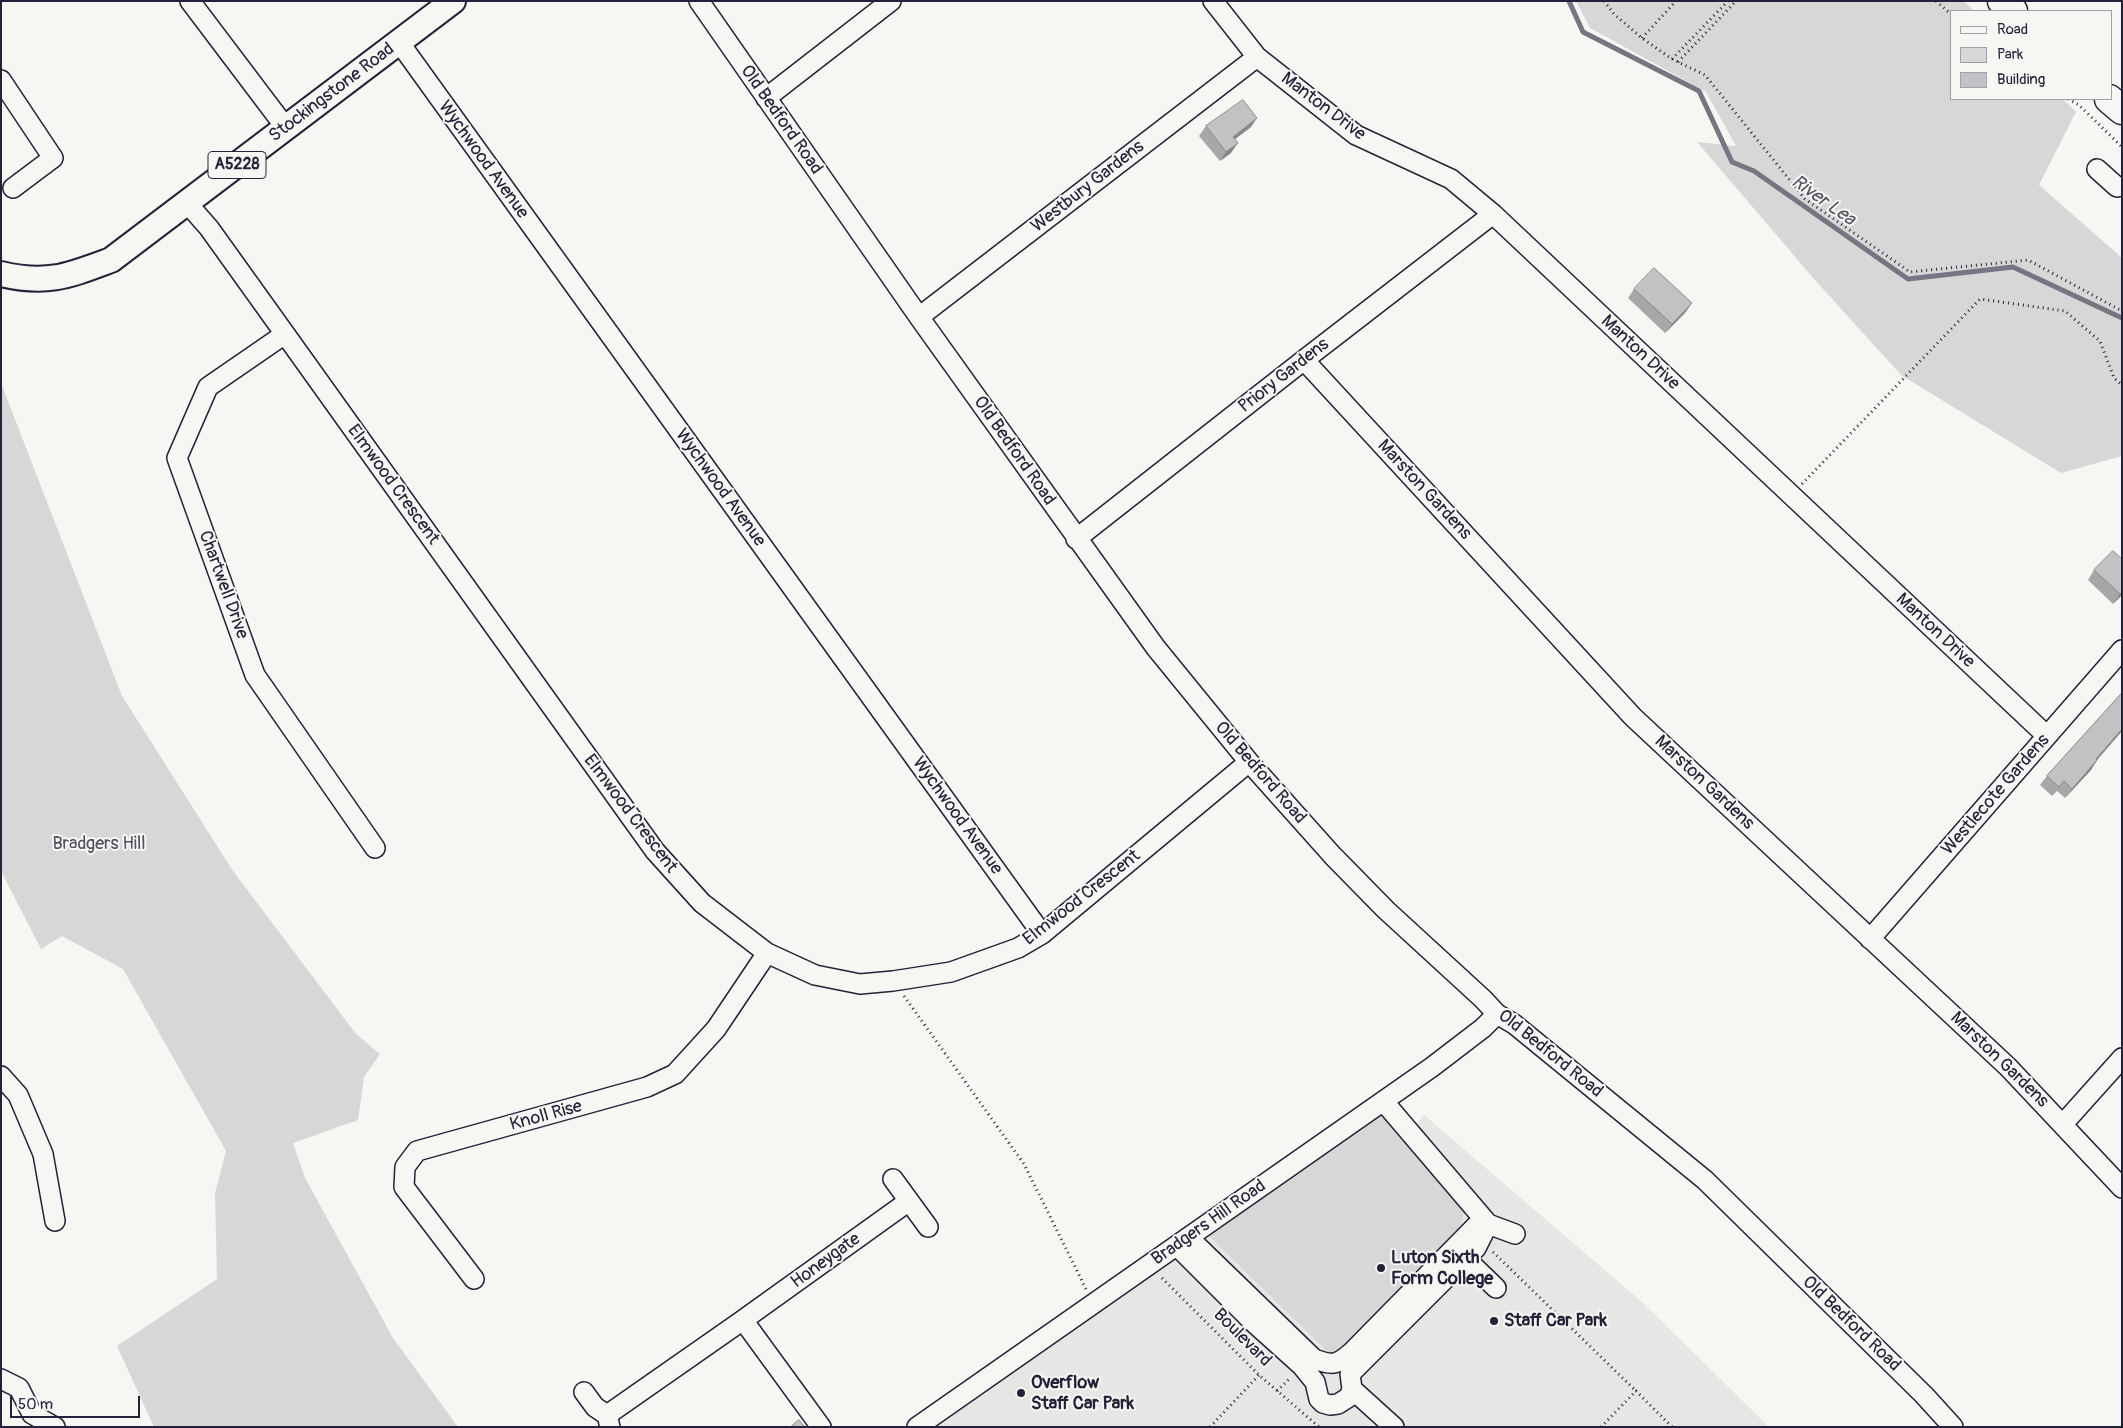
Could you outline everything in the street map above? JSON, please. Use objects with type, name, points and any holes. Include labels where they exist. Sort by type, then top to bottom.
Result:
[{"type":"highway","points":[[2002,1],[2012,10]]},
{"type":"highway","points":[[2110,100],[2122,110]]},
{"type":"main road","name":"Stockingstone Road","points":[[1,274],[23,280],[62,278],[111,260],[453,1]]},
{"type":"street","points":[[190,1],[286,128]]},
{"type":"street","name":"Old Bedford Road","points":[[699,1],[1076,539],[1156,648],[1249,762],[1386,910],[1497,1014],[1514,1024],[1705,1180],[1917,1388],[1953,1427]]},
{"type":"street","points":[[766,98],[891,1]]},
{"type":"street","name":"Manton Drive","points":[[1213,1],[1258,57],[1356,135],[1451,179],[1493,214],[2047,736]]},
{"type":"street","name":"Wychwood Avenue","points":[[398,42],[1042,934]]},
{"type":"street","name":"Westbury Gardens","points":[[919,317],[1258,57]]},
{"type":"street","points":[[1,80],[53,158],[13,188]]},
{"type":"street","points":[[2097,169],[2120,187]]},
{"type":"street","name":"Elmwood Crescent","points":[[187,203],[225,251],[285,334],[654,851],[702,903],[768,953],[815,976],[860,984],[951,972],[1018,948],[1042,934],[1249,762]]},
{"type":"street","name":"Priory Gardens","points":[[1076,539],[1493,214]]},
{"type":"street","name":"Chartwell Drive","points":[[285,334],[208,388],[177,458],[255,675],[375,848]]},
{"type":"street","name":"Marston Gardens","points":[[1304,360],[1633,716],[1870,940],[2008,1067],[2064,1124],[2122,1188]]},
{"type":"street","name":"Westlecote Gardens","points":[[1870,940],[2122,650]]},
{"type":"street","name":"Knoll Rise","points":[[474,1279],[404,1187],[405,1167],[417,1151],[647,1088],[675,1074],[716,1029],[768,953]]},
{"type":"street","name":"Bradgers Hill Road","points":[[917,1427],[1384,1102],[1483,1028],[1497,1014]]},
{"type":"street","points":[[2064,1124],[2122,1058]]},
{"type":"street","points":[[1,1076],[18,1095],[43,1154],[56,1221]]},
{"type":"street","points":[[1384,1102],[1488,1224],[1515,1234]]},
{"type":"street","points":[[893,1180],[928,1227]]},
{"type":"street","name":"Honeygate","points":[[609,1421],[742,1320],[909,1202]]},
{"type":"street","points":[[1183,1242],[1314,1359],[1329,1365],[1340,1362],[1352,1352],[1476,1226],[1488,1224]]},
{"type":"street","points":[[1183,1242],[1253,1322],[1302,1366],[1315,1382],[1319,1399],[1323,1403],[1330,1405],[1344,1402],[1349,1397],[1352,1389],[1350,1374],[1476,1248],[1488,1224]]},
{"type":"street","points":[[1444,1258],[1465,1258],[1493,1291],[1469,1273],[1456,1272],[1446,1278]]},
{"type":"street","points":[[742,1320],[821,1427]]},
{"type":"street","points":[[1,1379],[19,1388],[28,1420],[56,1427]]},
{"type":"street","points":[[1352,1389],[1394,1427]]},
{"type":"street","points":[[584,1392],[609,1421]]},
{"type":"path","points":[[1604,1],[1614,14],[1642,38],[1672,59],[1705,75],[1805,199],[1910,272],[2028,260],[2122,311]]},
{"type":"path","points":[[1642,38],[1676,1]]},
{"type":"path","points":[[1672,59],[1728,1]]},
{"type":"path","points":[[1678,62],[1736,1]]},
{"type":"path","points":[[1936,1],[1950,13]]},
{"type":"path","points":[[2070,100],[2079,105],[2122,147]]},
{"type":"path","points":[[1792,496],[1980,299],[2065,311],[2100,341],[2114,378],[2122,385]]},
{"type":"path","points":[[893,981],[1024,1164],[1093,1303]]},
{"type":"path","points":[[1489,1247],[1672,1427]]},
{"type":"path","name":"Boulevard","points":[[1150,1265],[1259,1375],[1319,1427]]},
{"type":"path","points":[[1210,1427],[1259,1375]]},
{"type":"path","points":[[1277,1390],[1292,1376]]},
{"type":"path","points":[[1601,1427],[1636,1391]]},
{"type":"shaded area","name":"Luton Sixth Form College","points":[[1424,1115],[1642,1302],[1769,1427],[933,1427],[1207,1234],[1413,1128]]},
{"type":"green space","points":[[1576,1],[1964,1],[1973,10],[1950,10],[1950,100],[2064,100],[2076,112],[2039,185],[2122,258],[2122,456],[2061,473],[1901,375],[1815,280],[1697,142],[1736,146],[1706,92],[1590,28]]},
{"type":"green space","name":"Bradgers Hill","points":[[1,383],[122,696],[233,871],[356,1034],[380,1054],[364,1077],[358,1120],[293,1143],[305,1178],[393,1338],[458,1427],[154,1427],[117,1346],[217,1279],[215,1193],[226,1151],[123,969],[62,936],[41,949],[1,871]]},
{"type":"green space","points":[[1385,1112],[1464,1205],[1462,1224],[1349,1347],[1330,1354],[1207,1234]]},
{"type":"building","points":[[1243,100],[1257,118],[1233,137],[1238,143],[1226,152],[1206,126]]},
{"type":"building","points":[[1654,268],[1692,303],[1672,324],[1634,289]]},
{"type":"building","points":[[2113,551],[2122,559],[2122,592],[2120,594],[2094,570]]},
{"type":"building","points":[[2122,693],[2122,729],[2072,789],[2064,781],[2059,787],[2047,776]]},
{"type":"building","points":[[799,1420],[805,1427],[791,1427]]},
{"type":"waterway","name":"River Lea","points":[[1569,1],[1583,32],[1699,91],[1732,162],[1754,171],[1908,279],[2013,267],[2122,318]]},
{"type":"place","name":"Luton Sixth Form College","points":[[1381,1268]]},
{"type":"place","name":"Staff Car Park","points":[[1494,1321]]},
{"type":"place","name":"Overflow Staff Car Park","points":[[1021,1393]]}]
